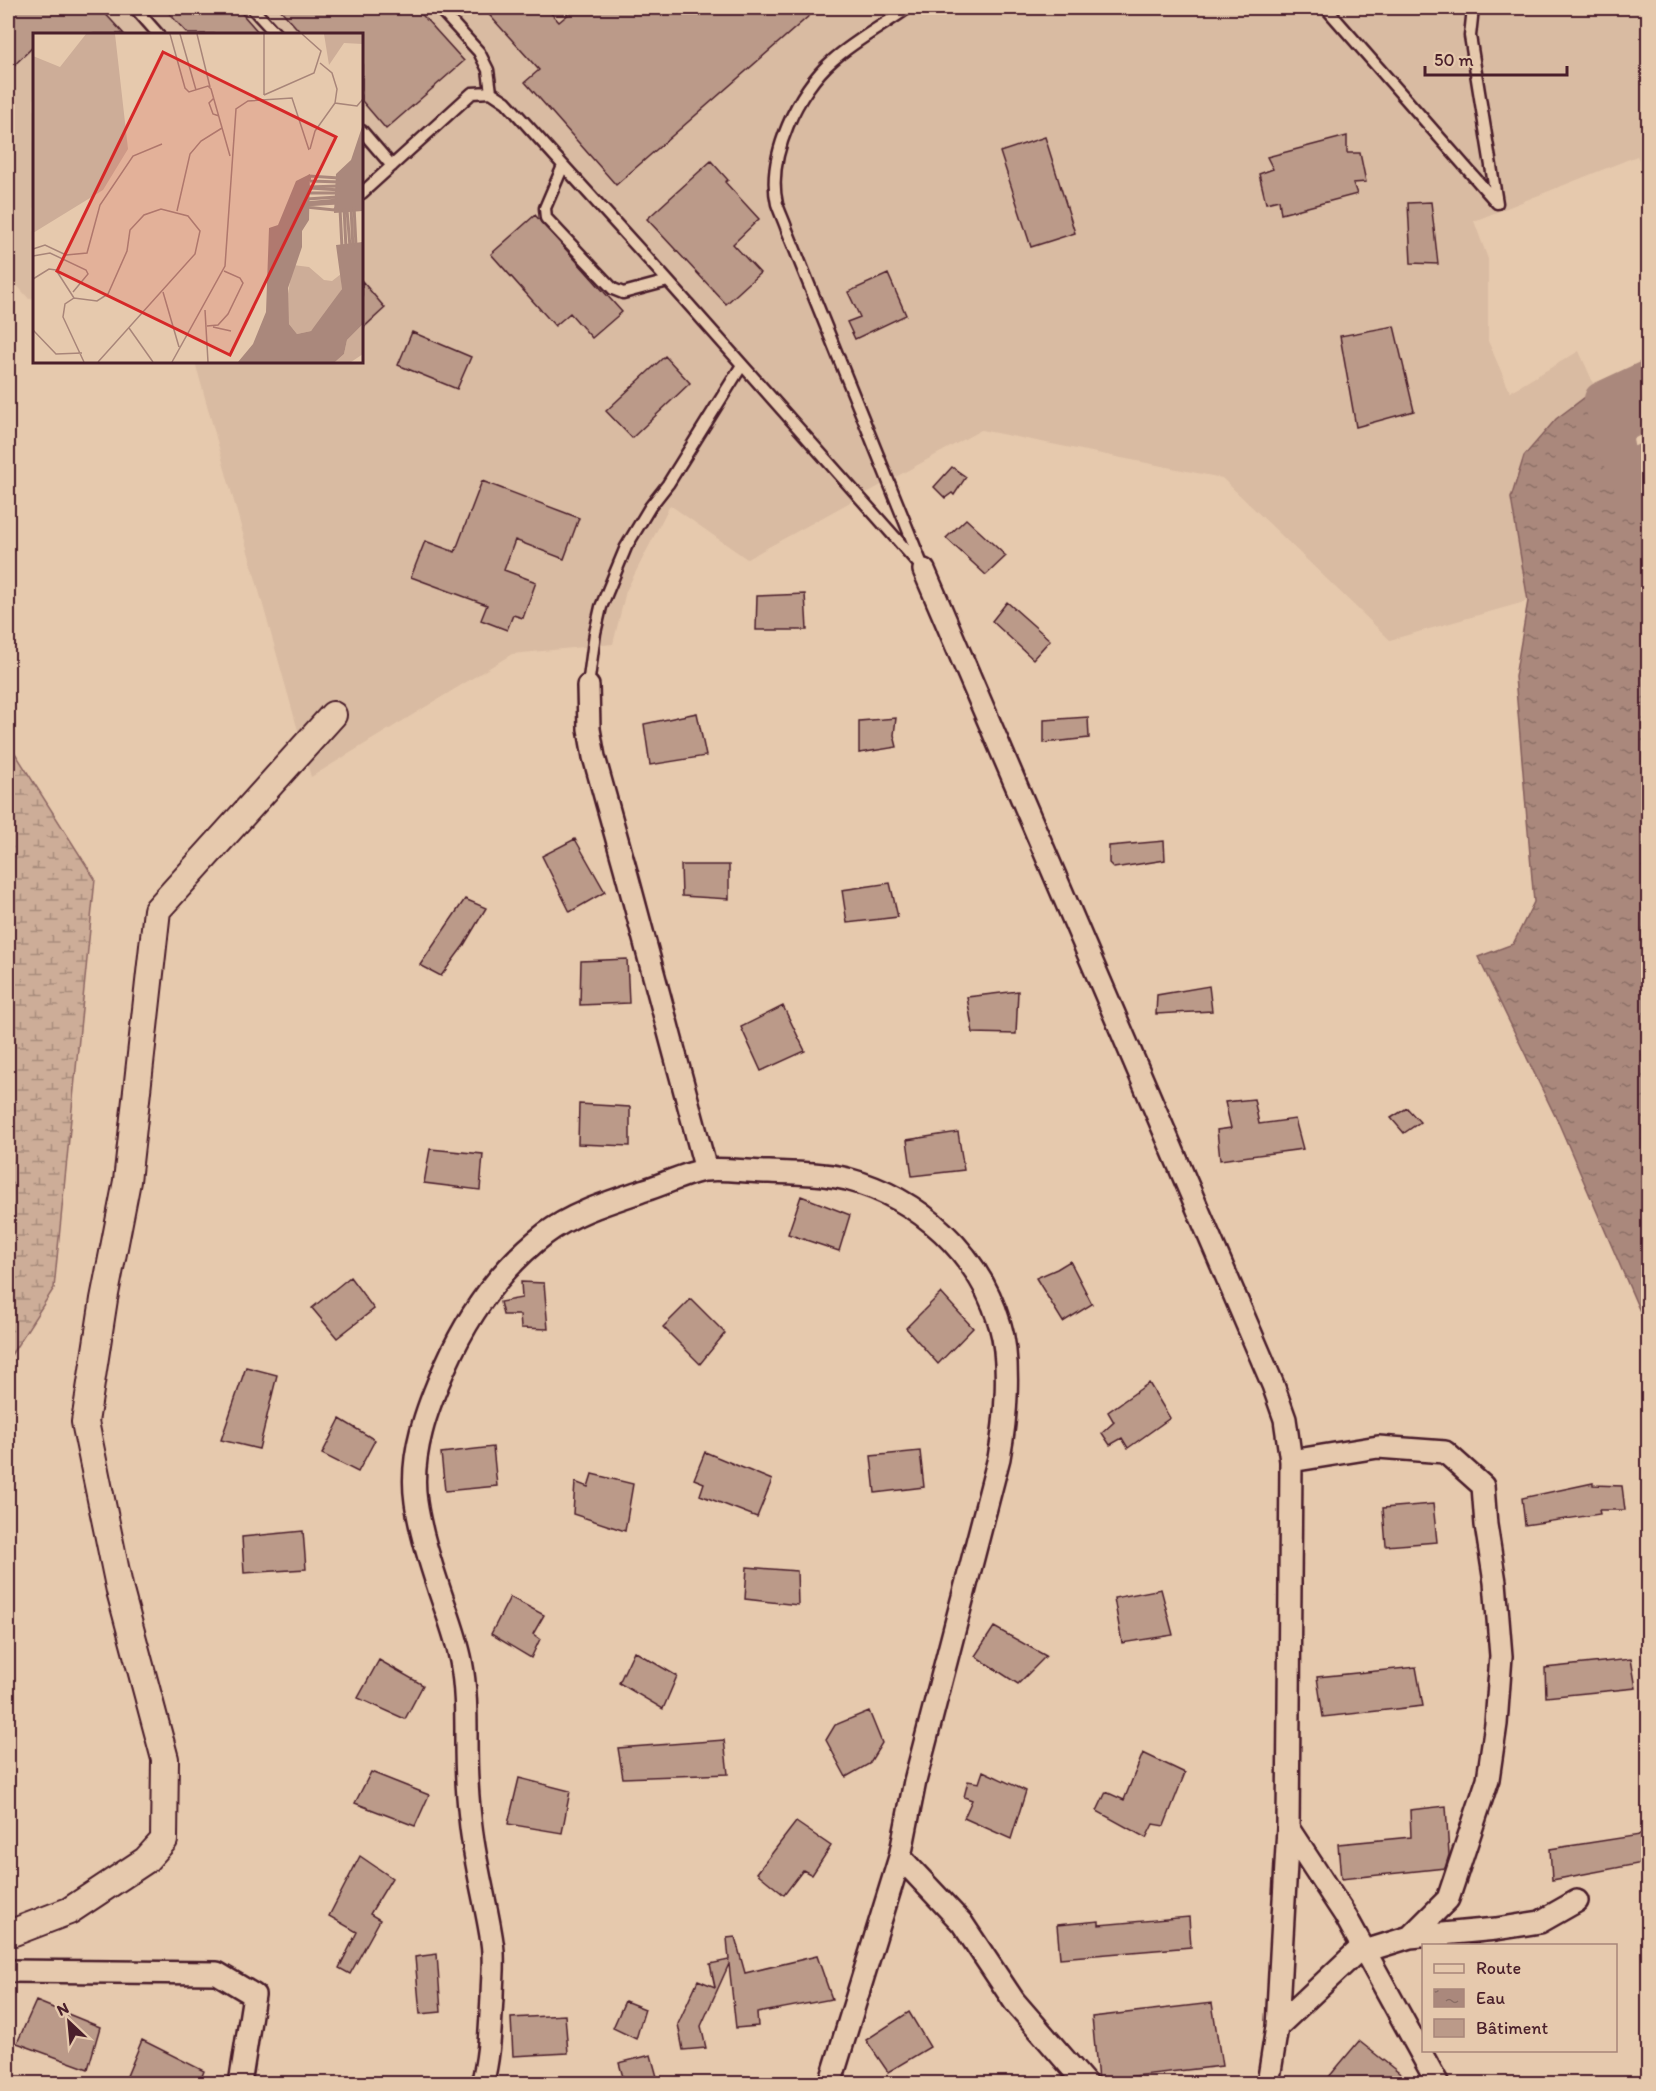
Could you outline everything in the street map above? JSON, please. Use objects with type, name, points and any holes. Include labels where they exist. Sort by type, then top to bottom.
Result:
[{"type":"street","points":[[924,570],[1123,1031],[1273,1385],[1285,1419],[1291,1461],[1288,1828],[1277,2027],[1268,2084]]},
{"type":"street","points":[[588,686],[589,729],[594,757],[706,1170]]},
{"type":"street","points":[[8,1932],[14,1932],[69,1911],[146,1860],[164,1840],[165,1760],[120,1591],[85,1422],[104,1299],[128,1181],[157,910],[333,715]]},
{"type":"street","points":[[483,2084],[489,2054],[492,1944],[472,1840],[466,1779],[464,1675],[459,1651],[432,1567],[416,1501],[416,1468],[424,1423],[438,1384],[463,1329],[488,1290],[518,1258],[544,1235],[567,1219],[599,1205],[706,1170],[807,1173],[828,1176],[863,1184],[893,1197],[921,1214],[957,1244],[984,1286],[1000,1324],[1006,1362],[1003,1436],[915,1781],[900,1857],[830,2084]]},
{"type":"street","points":[[1291,1461],[1378,1447],[1445,1452],[1483,1486],[1486,1525],[1495,1582],[1501,1656],[1496,1724],[1488,1779],[1448,1899],[1410,1937]]},
{"type":"street","points":[[1288,1828],[1364,1949],[1438,2084]]},
{"type":"street","points":[[900,1857],[962,1923],[1014,2001],[1086,2084]]},
{"type":"street","points":[[1277,2027],[1364,1949],[1410,1937],[1497,1929],[1540,1922],[1577,1901]]},
{"type":"street","points":[[8,1971],[217,1973],[254,1995],[240,2084]]},
{"type":"lane","points":[[135,8],[157,33]]},
{"type":"lane","points":[[252,8],[275,33]]},
{"type":"lane","points":[[439,8],[479,52],[488,70],[491,92]]},
{"type":"lane","points":[[908,8],[834,59],[817,76],[795,110],[786,132],[777,164],[776,186],[777,203],[787,230],[924,570]]},
{"type":"lane","points":[[1326,8],[1497,203],[1470,36],[1473,8]]},
{"type":"lane","points":[[363,192],[472,93],[491,92],[506,102],[668,280],[924,570]]},
{"type":"lane","points":[[363,132],[392,166]]},
{"type":"lane","points":[[563,166],[545,208],[546,218],[614,289],[623,293],[668,280]]},
{"type":"lane","points":[[588,686],[601,607],[626,547],[742,365]]},
{"type":"shaded area","points":[[8,8],[1648,8],[1648,168],[1644,170],[1637,156],[1474,221],[1488,259],[1488,341],[1510,392],[1579,351],[1596,389],[1556,419],[1524,456],[1511,498],[1528,601],[1390,640],[1222,478],[981,430],[747,559],[670,505],[626,591],[613,644],[512,654],[311,777],[195,363],[363,363],[363,33],[33,33],[33,298],[29,299],[8,275]]},
{"type":"green space","points":[[8,742],[95,879],[54,1288],[8,1360]]},
{"type":"water","points":[[1596,389],[1648,512],[1648,1330],[1559,1124],[1478,957],[1513,944],[1534,902],[1515,677],[1528,601],[1511,498],[1524,456],[1556,419]]},
{"type":"building","points":[[8,8],[100,8],[123,33],[33,33],[33,47],[8,71]]},
{"type":"building","points":[[164,8],[237,8],[259,33],[187,33]]},
{"type":"building","points":[[279,8],[416,8],[464,61],[386,129],[363,102],[363,33],[301,33]]},
{"type":"building","points":[[483,8],[546,8],[559,22],[576,8],[818,8],[616,185],[525,82],[539,70]]},
{"type":"building","points":[[1347,136],[1347,153],[1360,153],[1366,182],[1353,183],[1357,194],[1281,214],[1279,200],[1266,203],[1259,174],[1273,169],[1267,157]]},
{"type":"building","points":[[1045,137],[1075,233],[1031,247],[1000,152]]},
{"type":"building","points":[[711,161],[728,180],[725,182],[759,219],[733,244],[760,273],[726,304],[647,219]]},
{"type":"building","points":[[1431,202],[1438,264],[1411,263],[1408,203]]},
{"type":"building","points":[[535,215],[622,312],[592,338],[570,313],[555,326],[491,254]]},
{"type":"building","points":[[888,274],[906,315],[855,339],[847,322],[860,317],[848,292]]},
{"type":"building","points":[[363,282],[385,308],[363,328]]},
{"type":"building","points":[[1394,326],[1414,411],[1356,427],[1340,336]]},
{"type":"building","points":[[412,332],[471,357],[457,389],[398,365]]},
{"type":"building","points":[[665,356],[690,383],[632,438],[606,411]]},
{"type":"building","points":[[952,467],[966,477],[954,495],[952,493],[945,498],[934,487]]},
{"type":"building","points":[[482,481],[579,518],[564,559],[515,540],[504,570],[536,582],[523,618],[513,615],[507,630],[481,620],[487,605],[411,577],[425,541],[455,552]]},
{"type":"building","points":[[966,519],[1006,556],[986,575],[946,538]]},
{"type":"building","points":[[805,594],[807,630],[756,630],[757,596]]},
{"type":"building","points":[[1007,602],[1050,640],[1033,659],[992,621]]},
{"type":"building","points":[[697,713],[706,756],[650,765],[644,724]]},
{"type":"building","points":[[1088,717],[1089,738],[1044,743],[1044,720]]},
{"type":"building","points":[[896,718],[894,735],[897,747],[859,753],[859,721]]},
{"type":"building","points":[[575,839],[605,892],[570,912],[542,856]]},
{"type":"building","points":[[1164,841],[1165,860],[1114,868],[1109,863],[1109,846]]},
{"type":"building","points":[[681,865],[729,865],[729,899],[682,896]]},
{"type":"building","points":[[890,883],[898,917],[847,923],[842,890]]},
{"type":"building","points":[[465,899],[486,908],[464,945],[441,976],[420,965]]},
{"type":"building","points":[[627,959],[629,1003],[580,1005],[581,961]]},
{"type":"building","points":[[1209,986],[1212,1011],[1156,1014],[1157,995]]},
{"type":"building","points":[[1018,991],[1016,1034],[973,1033],[967,997]]},
{"type":"building","points":[[783,1006],[805,1051],[761,1071],[741,1027]]},
{"type":"building","points":[[1254,1099],[1259,1124],[1295,1119],[1303,1149],[1220,1160],[1217,1130],[1231,1128],[1225,1102]]},
{"type":"building","points":[[579,1104],[630,1107],[630,1146],[578,1144]]},
{"type":"building","points":[[1407,1108],[1420,1122],[1404,1133],[1391,1118]]},
{"type":"building","points":[[958,1132],[964,1170],[912,1176],[907,1140]]},
{"type":"building","points":[[430,1149],[483,1154],[480,1190],[424,1183]]},
{"type":"building","points":[[801,1196],[850,1215],[839,1251],[788,1234]]},
{"type":"building","points":[[1070,1261],[1092,1304],[1063,1322],[1036,1278]]},
{"type":"building","points":[[350,1277],[374,1309],[337,1338],[312,1308]]},
{"type":"building","points":[[521,1282],[544,1283],[548,1329],[521,1328],[520,1315],[503,1315],[500,1302],[522,1298]]},
{"type":"building","points":[[941,1293],[973,1328],[938,1364],[906,1328]]},
{"type":"building","points":[[691,1299],[725,1333],[700,1364],[663,1327]]},
{"type":"building","points":[[246,1367],[277,1375],[259,1449],[221,1440]]},
{"type":"building","points":[[1149,1383],[1170,1418],[1128,1448],[1122,1438],[1110,1445],[1102,1433],[1114,1422],[1108,1412]]},
{"type":"building","points":[[340,1419],[375,1440],[358,1472],[322,1454]]},
{"type":"building","points":[[493,1447],[497,1486],[445,1491],[441,1453]]},
{"type":"building","points":[[920,1451],[924,1487],[875,1493],[871,1456]]},
{"type":"building","points":[[705,1452],[772,1480],[757,1517],[700,1495],[704,1483],[694,1479]]},
{"type":"building","points":[[592,1474],[633,1484],[625,1531],[573,1514],[575,1482],[588,1487]]},
{"type":"building","points":[[1593,1483],[1593,1485],[1622,1486],[1625,1510],[1599,1510],[1600,1514],[1525,1525],[1522,1498]]},
{"type":"building","points":[[1433,1504],[1437,1542],[1386,1546],[1383,1508]]},
{"type":"building","points":[[303,1531],[306,1569],[244,1573],[242,1537]]},
{"type":"building","points":[[747,1567],[797,1571],[798,1605],[745,1599]]},
{"type":"building","points":[[1161,1589],[1173,1635],[1122,1643],[1114,1598]]},
{"type":"building","points":[[510,1597],[544,1615],[533,1634],[540,1639],[531,1658],[491,1634]]},
{"type":"building","points":[[994,1627],[1046,1656],[1018,1684],[975,1656]]},
{"type":"building","points":[[634,1651],[677,1676],[663,1709],[619,1683]]},
{"type":"building","points":[[1631,1659],[1636,1688],[1546,1697],[1545,1668]]},
{"type":"building","points":[[379,1660],[423,1685],[405,1719],[358,1698]]},
{"type":"building","points":[[1416,1667],[1423,1706],[1323,1717],[1317,1677]]},
{"type":"building","points":[[869,1711],[882,1743],[869,1764],[846,1777],[826,1740],[835,1725]]},
{"type":"building","points":[[724,1740],[728,1774],[623,1778],[618,1748]]},
{"type":"building","points":[[1143,1753],[1185,1773],[1164,1826],[1153,1824],[1146,1838],[1097,1811],[1106,1792],[1124,1800]]},
{"type":"building","points":[[983,1771],[1026,1791],[1011,1839],[964,1818],[972,1800],[964,1797],[968,1781],[979,1783]]},
{"type":"building","points":[[371,1772],[429,1795],[415,1826],[355,1803]]},
{"type":"building","points":[[519,1778],[570,1791],[562,1833],[508,1824]]},
{"type":"building","points":[[1446,1806],[1449,1855],[1445,1868],[1341,1879],[1338,1844],[1411,1837],[1410,1810]]},
{"type":"building","points":[[796,1822],[831,1846],[812,1875],[803,1870],[784,1895],[757,1873]]},
{"type":"building","points":[[1646,1834],[1648,1862],[1552,1880],[1550,1849]]},
{"type":"building","points":[[360,1856],[392,1878],[370,1914],[380,1920],[350,1974],[339,1968],[357,1932],[329,1916]]},
{"type":"building","points":[[1189,1917],[1191,1947],[1060,1958],[1057,1925],[1099,1921],[1099,1925]]},
{"type":"building","points":[[735,1937],[745,1973],[817,1956],[832,1999],[757,2013],[758,2026],[736,2028],[729,1964],[701,2026],[706,2048],[683,2050],[678,2024],[698,1980],[715,1987],[710,1964],[729,1960],[727,1938]]},
{"type":"building","points":[[437,1954],[441,2012],[420,2014],[415,1957]]},
{"type":"building","points":[[36,2001],[100,2027],[88,2069],[17,2043]]},
{"type":"building","points":[[625,2001],[645,2009],[636,2039],[613,2028]]},
{"type":"building","points":[[1212,2003],[1222,2066],[1098,2080],[1092,2017]]},
{"type":"building","points":[[909,2012],[930,2047],[888,2072],[866,2040]]},
{"type":"building","points":[[565,2015],[568,2053],[513,2056],[511,2018]]},
{"type":"building","points":[[142,2040],[204,2071],[199,2084],[144,2084],[127,2076]]},
{"type":"building","points":[[1359,2041],[1413,2084],[1323,2084]]},
{"type":"building","points":[[651,2055],[659,2084],[625,2084],[619,2063]]},
{"type":"waterway","points":[[1611,445],[1601,399],[1648,377]]},
{"type":"waterway","points":[[1619,457],[1614,430],[1648,412]]},
{"type":"waterway","points":[[1634,500],[1629,467],[1648,459]]}]
